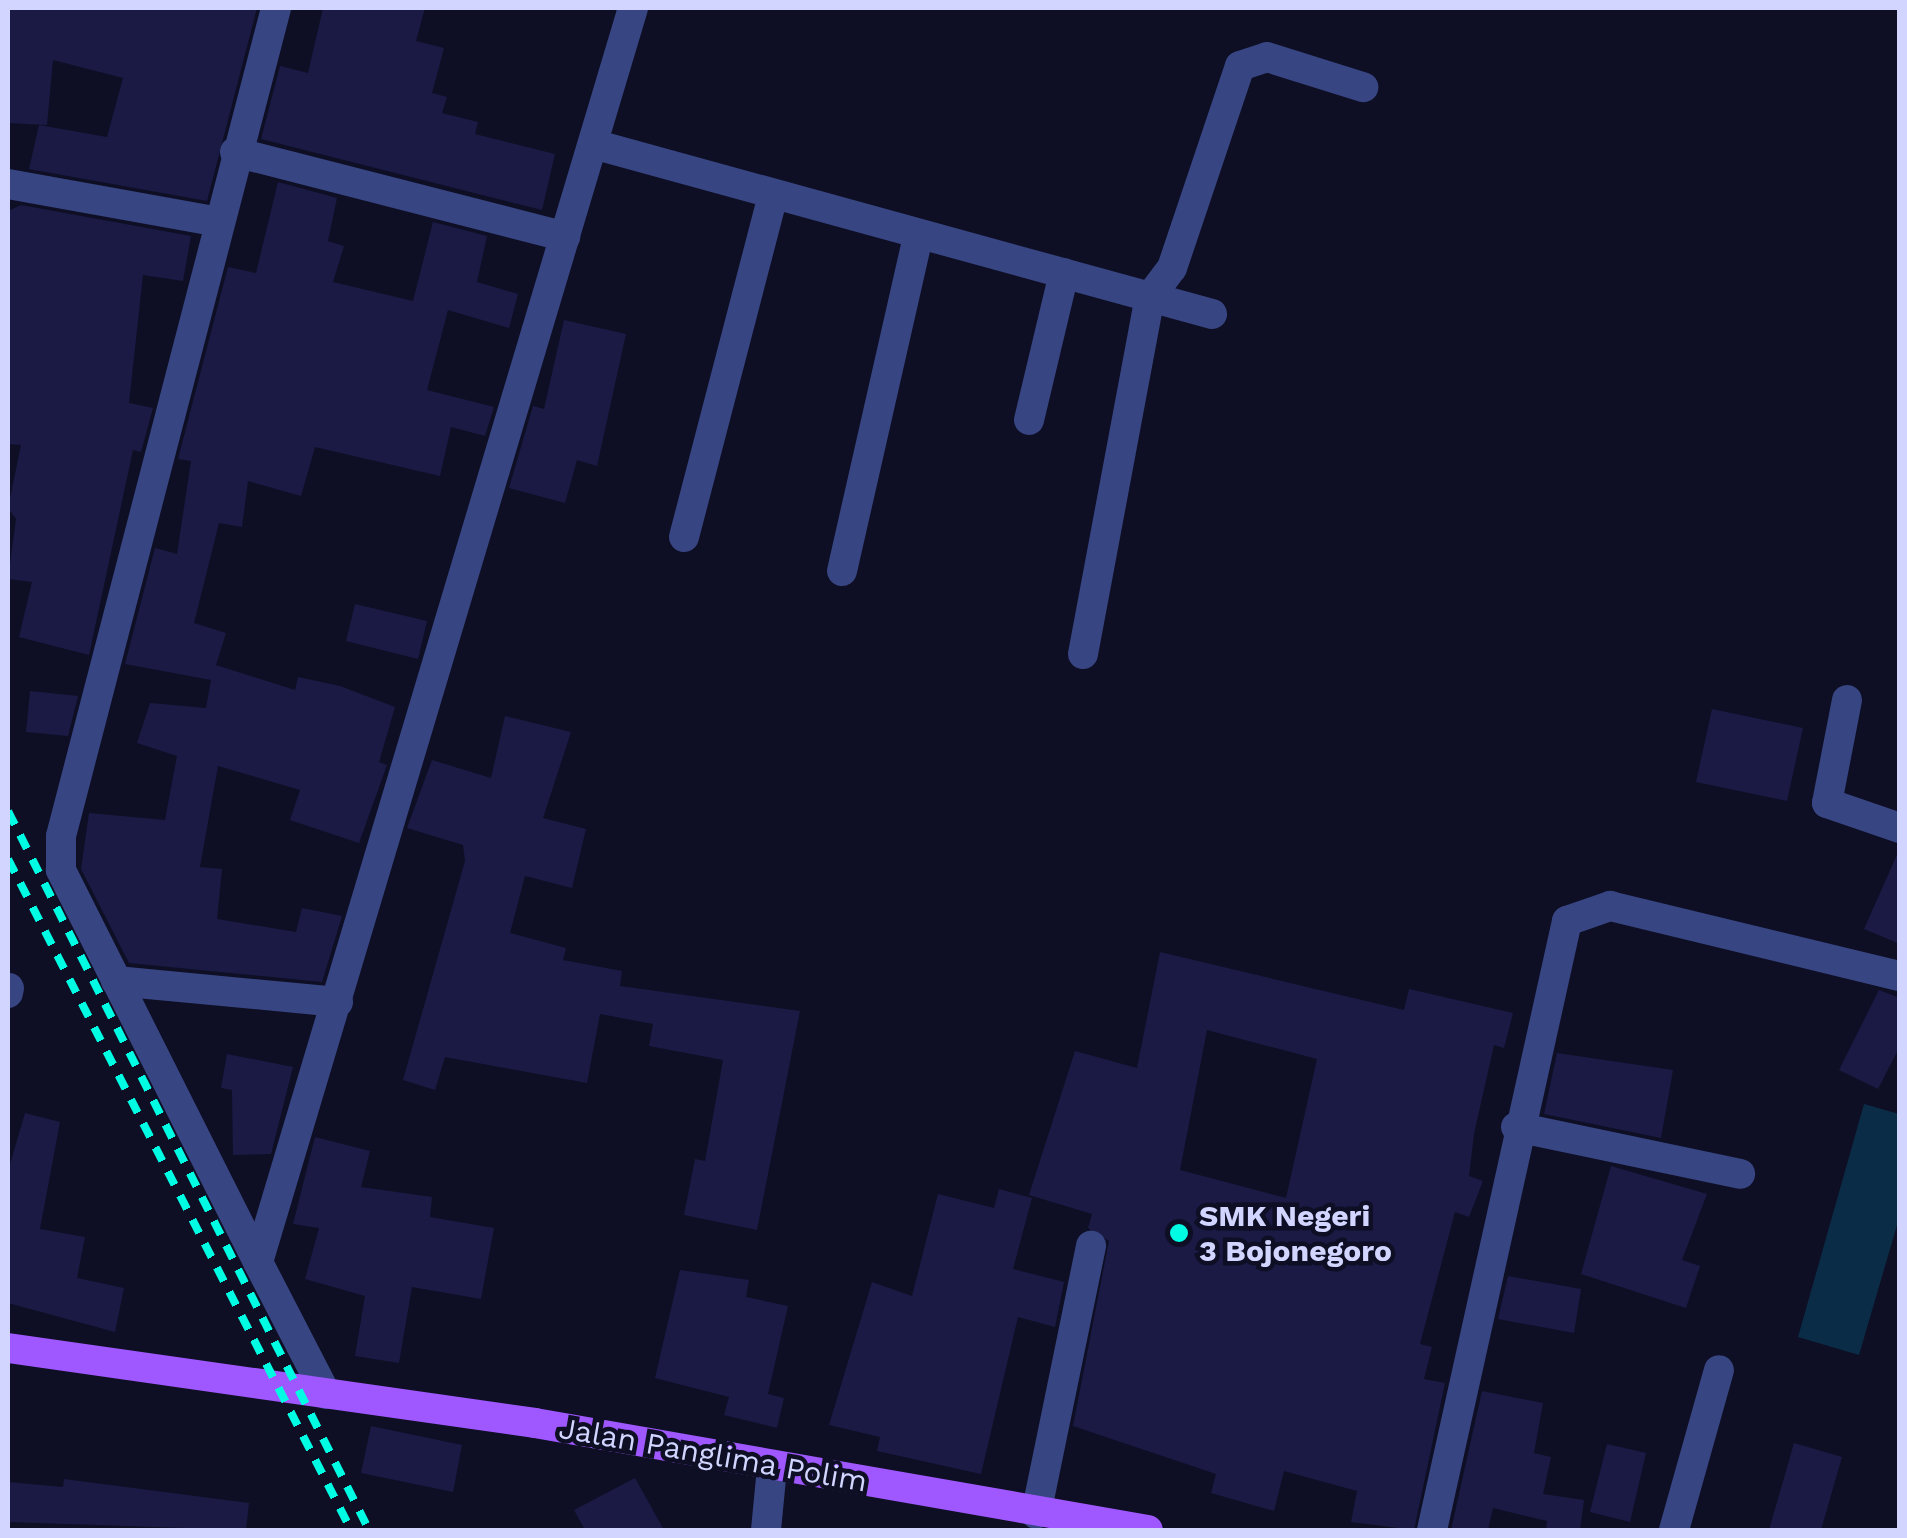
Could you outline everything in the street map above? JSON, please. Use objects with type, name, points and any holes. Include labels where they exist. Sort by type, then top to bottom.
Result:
[{"type":"main road","name":"Jalan Panglima Polim","points":[[8,1348],[326,1394],[1148,1530]]},
{"type":"street","points":[[276,8],[214,221],[61,836],[61,870],[326,1394]]},
{"type":"street","points":[[258,1262],[633,8]]},
{"type":"street","points":[[1083,654],[1150,297],[1172,268],[1240,66],[1267,57],[1363,86]]},
{"type":"street","points":[[593,144],[772,198],[1212,314]]},
{"type":"street","points":[[235,152],[565,236]]},
{"type":"street","points":[[8,184],[214,221]]},
{"type":"street","points":[[684,538],[772,198]]},
{"type":"street","points":[[842,570],[918,237]]},
{"type":"street","points":[[1028,420],[1064,273]]},
{"type":"street","points":[[1847,700],[1827,803],[1900,828]]},
{"type":"street","points":[[1432,1530],[1516,1127],[1562,930],[1586,908],[1610,906],[1900,976]]},
{"type":"street","points":[[116,981],[338,1002]]},
{"type":"street","points":[[1516,1127],[1740,1174]]},
{"type":"street","points":[[1036,1514],[1091,1246]]},
{"type":"street","points":[[1674,1530],[1719,1370]]},
{"type":"street","points":[[766,1530],[772,1468]]},
{"type":"water","points":[[1864,1104],[1899,1114],[1900,1215],[1859,1355],[1798,1337]]},
{"type":"building","points":[[8,8],[257,8],[207,201],[29,169],[39,125],[107,137],[123,78],[53,60],[47,125],[8,123]]},
{"type":"building","points":[[323,8],[425,8],[416,41],[444,48],[432,93],[447,97],[442,113],[478,122],[475,134],[555,154],[542,210],[261,139],[280,66],[308,73]]},
{"type":"building","points":[[278,182],[337,198],[328,241],[344,246],[333,282],[413,301],[433,222],[487,236],[477,282],[518,294],[509,328],[448,310],[427,390],[494,407],[485,436],[451,427],[440,476],[315,447],[301,496],[248,481],[242,527],[219,523],[194,623],[226,633],[216,665],[295,690],[298,677],[340,686],[395,707],[379,762],[387,765],[359,843],[290,820],[300,790],[218,766],[200,867],[222,869],[217,919],[296,932],[302,908],[342,916],[322,982],[129,963],[81,869],[89,813],[165,820],[177,756],[137,743],[150,703],[206,708],[211,680],[125,664],[155,548],[177,554],[191,461],[178,459],[228,267],[256,273]]},
{"type":"building","points":[[21,205],[191,236],[183,281],[143,275],[129,403],[153,408],[141,452],[133,450],[89,655],[19,637],[32,582],[8,579],[16,519],[8,508],[21,445],[8,444],[8,211]]},
{"type":"building","points":[[564,320],[626,334],[597,466],[577,460],[565,503],[509,488],[533,406],[544,409]]},
{"type":"building","points":[[355,604],[427,621],[418,659],[346,641]]},
{"type":"building","points":[[30,691],[78,696],[68,736],[26,732]]},
{"type":"building","points":[[1712,709],[1803,728],[1787,801],[1696,782]]},
{"type":"building","points":[[505,716],[571,732],[543,818],[586,829],[572,888],[525,876],[510,933],[566,948],[563,960],[622,971],[620,986],[800,1011],[757,1230],[684,1215],[695,1159],[705,1161],[723,1060],[649,1046],[653,1024],[600,1014],[587,1083],[445,1057],[435,1090],[403,1080],[465,861],[463,845],[407,828],[432,760],[491,778]]},
{"type":"building","points":[[1900,848],[1900,944],[1864,929]]},
{"type":"building","points":[[1160,952],[1404,1010],[1409,989],[1513,1013],[1504,1048],[1494,1045],[1474,1134],[1469,1176],[1483,1181],[1469,1217],[1455,1212],[1420,1344],[1432,1347],[1424,1379],[1445,1383],[1414,1530],[1351,1522],[1357,1491],[1284,1471],[1274,1511],[1211,1493],[1216,1474],[1073,1426],[1109,1241],[1088,1228],[1092,1214],[1029,1195],[1075,1051],[1137,1068]],"holes":[[[1207,1030],[1317,1059],[1286,1198],[1180,1170]]]},
{"type":"building","points":[[1879,990],[1900,998],[1900,1046],[1878,1089],[1839,1070]]},
{"type":"building","points":[[1557,1053],[1673,1070],[1661,1138],[1544,1114]]},
{"type":"building","points":[[227,1054],[293,1067],[271,1154],[233,1155],[232,1090],[221,1088]]},
{"type":"building","points":[[25,1113],[60,1122],[40,1229],[85,1237],[77,1278],[124,1288],[115,1332],[8,1303],[8,1171]]},
{"type":"building","points":[[315,1137],[370,1151],[361,1187],[432,1197],[430,1217],[494,1228],[481,1299],[412,1287],[399,1363],[355,1356],[365,1296],[305,1279],[319,1228],[293,1224]]},
{"type":"building","points":[[1611,1166],[1707,1194],[1682,1260],[1700,1266],[1686,1308],[1581,1274]]},
{"type":"building","points":[[999,1189],[1032,1198],[1013,1269],[1064,1282],[1055,1327],[1018,1317],[981,1474],[877,1451],[880,1437],[829,1425],[872,1282],[912,1296],[938,1194],[994,1208]]},
{"type":"building","points":[[680,1270],[749,1280],[746,1297],[788,1306],[768,1394],[784,1398],[777,1428],[724,1415],[729,1397],[655,1378]]},
{"type":"building","points":[[1508,1276],[1581,1289],[1574,1333],[1498,1319]]},
{"type":"building","points":[[1482,1391],[1543,1403],[1534,1453],[1551,1457],[1543,1494],[1584,1500],[1580,1530],[1546,1530],[1547,1521],[1493,1508],[1488,1530],[1451,1530]]},
{"type":"building","points":[[371,1426],[462,1445],[453,1492],[361,1473]]},
{"type":"building","points":[[1794,1443],[1842,1457],[1821,1530],[1769,1530]]},
{"type":"building","points":[[1607,1444],[1646,1453],[1630,1522],[1590,1512]]},
{"type":"building","points":[[635,1478],[664,1530],[585,1530],[574,1510]]},
{"type":"building","points":[[64,1479],[249,1503],[246,1530],[8,1522],[8,1482],[63,1487]]},
{"type":"railway","points":[[8,811],[369,1530]]},
{"type":"railway","points":[[8,859],[351,1530]]},
{"type":"place","name":"SMK Negeri 3 Bojonegoro","points":[[1179,1233]]}]
